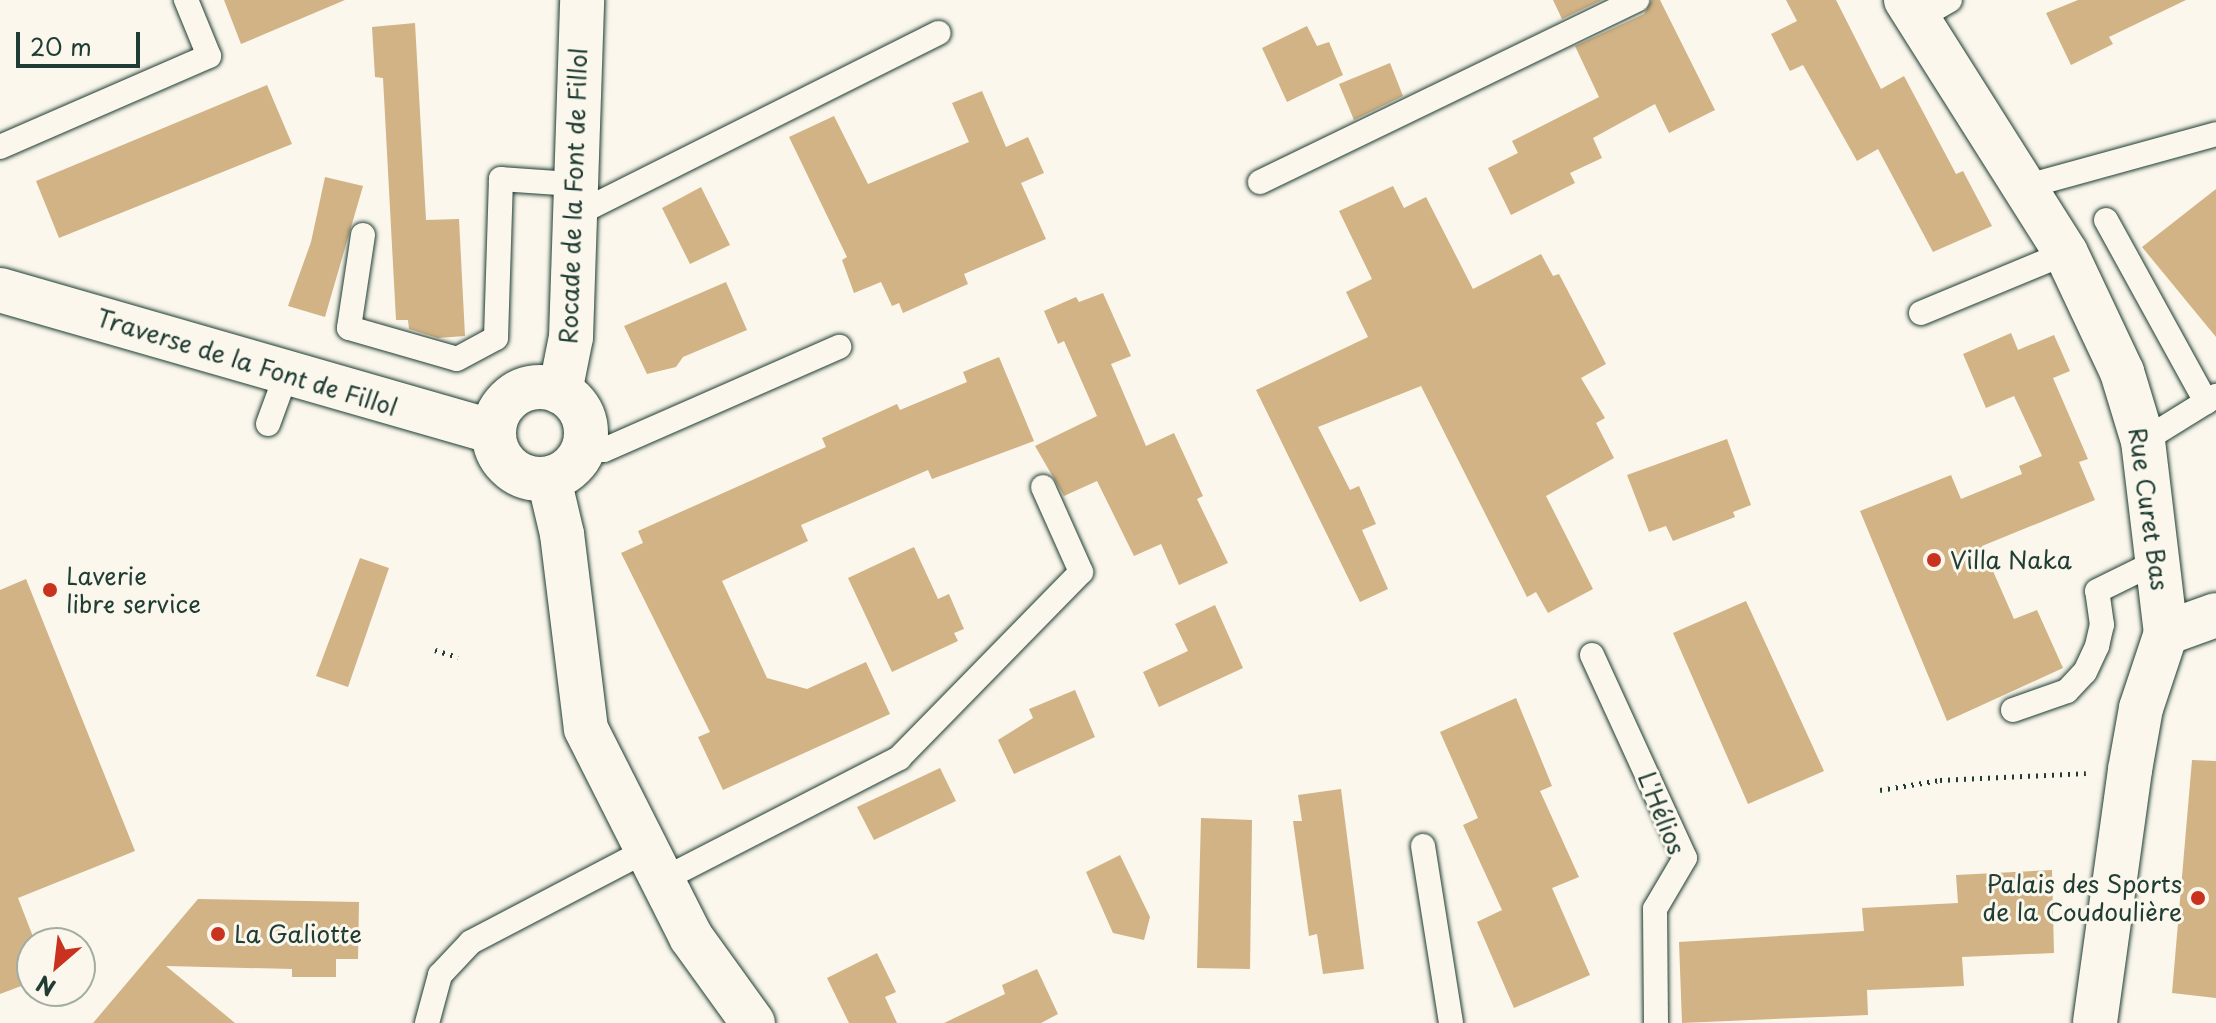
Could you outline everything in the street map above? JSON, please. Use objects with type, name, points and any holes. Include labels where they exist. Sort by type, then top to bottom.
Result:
[{"type":"street","name":"Rocade de la Font de Fillol","points":[[560,392],[571,337],[572,200],[582,0]]},
{"type":"street","name":"Rue Curet Bas","points":[[1924,6],[2024,187],[2066,253],[2122,372],[2143,441],[2166,633],[2141,708],[2095,1023]]},
{"type":"street","name":"Traverse de la Font de Fillol","points":[[0,290],[286,375],[494,432]]},
{"type":"street","points":[[544,387],[560,392],[583,417],[585,446],[572,467],[549,479],[535,479],[510,468],[494,432],[502,407],[521,391],[544,387]]},
{"type":"street","points":[[549,479],[562,534],[586,729],[691,937],[753,1023]]},
{"type":"street","points":[[2166,633],[2216,615]]},
{"type":"lane","points":[[0,147],[209,56],[186,0]]},
{"type":"lane","points":[[1260,182],[1637,0]]},
{"type":"lane","points":[[363,235],[349,328],[457,359],[496,338],[501,179],[572,200],[938,33]]},
{"type":"lane","points":[[2024,187],[2216,134]]},
{"type":"lane","points":[[2106,220],[2211,399],[2143,441]]},
{"type":"lane","points":[[1921,313],[2066,253]]},
{"type":"lane","points":[[585,446],[604,450],[839,347]]},
{"type":"lane","points":[[268,424],[286,375]]},
{"type":"lane","points":[[427,1023],[440,975],[471,942],[899,758],[1081,572],[1043,487]]},
{"type":"lane","points":[[2013,710],[2067,691],[2085,672],[2097,646],[2102,625],[2097,591],[2158,561]]},
{"type":"lane","name":"L'Hélios","points":[[1592,655],[1685,858],[1655,909],[1656,1023]]},
{"type":"lane","points":[[1423,846],[1451,1023]]},
{"type":"path","points":[[435,650],[458,657]]},
{"type":"path","points":[[1880,790],[1940,780],[2130,770]]},
{"type":"building","points":[[224,0],[345,0],[241,44]]},
{"type":"building","points":[[1553,0],[1602,0],[1562,19]]},
{"type":"building","points":[[1652,0],[1660,0],[1715,110],[1669,133],[1655,104],[1593,138],[1602,158],[1570,173],[1575,183],[1511,215],[1488,168],[1518,153],[1512,141],[1599,97],[1575,46],[1644,14]]},
{"type":"building","points":[[1786,0],[1836,0],[1881,89],[1904,76],[1956,174],[1963,171],[1992,226],[1933,252],[1878,149],[1857,161],[1803,65],[1790,71],[1771,34],[1797,21]]},
{"type":"building","points":[[2078,0],[2186,0],[2109,37],[2113,44],[2071,65],[2046,13]]},
{"type":"building","points":[[415,23],[426,220],[459,219],[465,336],[438,338],[409,329],[408,320],[396,320],[383,78],[375,77],[372,27]]},
{"type":"building","points":[[1307,26],[1317,46],[1329,42],[1343,75],[1287,102],[1262,48]]},
{"type":"building","points":[[1390,63],[1403,96],[1354,120],[1339,84]]},
{"type":"building","points":[[267,85],[292,144],[59,238],[36,181]]},
{"type":"building","points":[[982,91],[1006,147],[1028,137],[1044,173],[1021,183],[1046,239],[964,274],[968,284],[903,313],[899,303],[892,306],[881,282],[854,293],[842,260],[847,257],[789,137],[834,116],[868,184],[969,142],[952,103]]},
{"type":"building","points":[[325,177],[363,186],[325,317],[288,306],[311,242]]},
{"type":"building","points":[[1393,186],[1404,208],[1426,197],[1473,289],[1541,254],[1553,276],[1559,274],[1606,364],[1581,378],[1605,418],[1596,423],[1614,458],[1546,496],[1593,589],[1548,613],[1536,592],[1527,597],[1421,386],[1318,427],[1350,490],[1359,486],[1376,524],[1362,530],[1388,589],[1360,602],[1256,390],[1368,337],[1346,292],[1372,279],[1339,211]]},
{"type":"building","points":[[701,187],[730,245],[690,264],[662,208]]},
{"type":"building","points":[[2216,189],[2216,337],[2142,247]]},
{"type":"building","points":[[726,282],[747,330],[683,357],[676,367],[647,374],[624,326]]},
{"type":"building","points":[[1103,293],[1131,356],[1111,364],[1146,446],[1174,433],[1203,496],[1197,499],[1228,563],[1179,585],[1161,544],[1134,556],[1097,481],[1064,496],[1035,446],[1097,416],[1064,341],[1058,344],[1044,311],[1076,297],[1079,302]]},
{"type":"building","name":"Villa Naka","points":[[2011,333],[2018,350],[2054,335],[2070,371],[2053,378],[2088,459],[2079,462],[2095,500],[1982,546],[2014,619],[2037,610],[2063,668],[1947,721],[1860,511],[1951,475],[1961,499],[2022,474],[2019,466],[2042,456],[2014,396],[1986,408],[1963,354]]},
{"type":"building","points":[[999,357],[1034,441],[932,479],[928,470],[801,525],[808,541],[722,581],[767,678],[807,689],[866,662],[890,714],[723,790],[698,737],[710,732],[621,553],[643,543],[638,531],[826,447],[822,438],[897,404],[900,410],[967,382],[963,372]]},
{"type":"building","points":[[1727,439],[1751,505],[1733,512],[1735,517],[1673,541],[1666,526],[1649,532],[1627,475]]},
{"type":"building","points":[[914,547],[938,599],[949,594],[964,629],[954,633],[958,641],[892,672],[848,578]]},
{"type":"building","points":[[360,558],[389,568],[348,687],[316,676]]},
{"type":"building","points":[[26,579],[135,851],[18,898],[29,927],[16,927],[16,988],[0,994],[0,590]]},
{"type":"building","points":[[1746,601],[1824,771],[1748,804],[1673,633]]},
{"type":"building","points":[[1215,605],[1243,668],[1159,707],[1143,672],[1188,651],[1175,624]]},
{"type":"building","points":[[1075,690],[1095,737],[1014,774],[998,740],[1033,718],[1029,709]]},
{"type":"building","points":[[1516,698],[1552,786],[1540,791],[1579,877],[1552,888],[1590,975],[1514,1008],[1477,922],[1502,910],[1463,825],[1478,818],[1440,732]]},
{"type":"building","name":"Palais des Sports de la Coudoulière","points":[[2192,760],[2216,761],[2216,998],[2172,993]]},
{"type":"building","points":[[940,768],[956,801],[874,840],[857,807]]},
{"type":"building","points":[[1341,789],[1364,969],[1323,974],[1317,934],[1309,936],[1293,821],[1302,821],[1298,795]]},
{"type":"building","points":[[1201,818],[1252,820],[1250,969],[1197,968]]},
{"type":"building","points":[[1120,855],[1150,917],[1144,940],[1113,933],[1086,872]]},
{"type":"building","points":[[2052,870],[2054,953],[1962,957],[1964,986],[1867,990],[1868,1015],[1682,1023],[1679,942],[1864,931],[1862,908],[1958,903],[1956,875]]},
{"type":"building","points":[[198,899],[359,902],[358,959],[336,959],[336,977],[292,977],[292,969],[166,966],[235,1023],[93,1023]]},
{"type":"building","points":[[877,953],[896,992],[885,997],[897,1023],[849,1023],[827,978]]},
{"type":"building","points":[[1037,969],[1058,1014],[1041,1023],[944,1023],[1005,994],[1002,985]]},
{"type":"place","name":"Villa Naka","points":[[1934,560]]},
{"type":"place","name":"Laverie libre service","points":[[50,590]]},
{"type":"place","name":"Palais des Sports de la Coudoulière","points":[[2198,898]]},
{"type":"place","name":"La Galiotte","points":[[218,934]]}]
